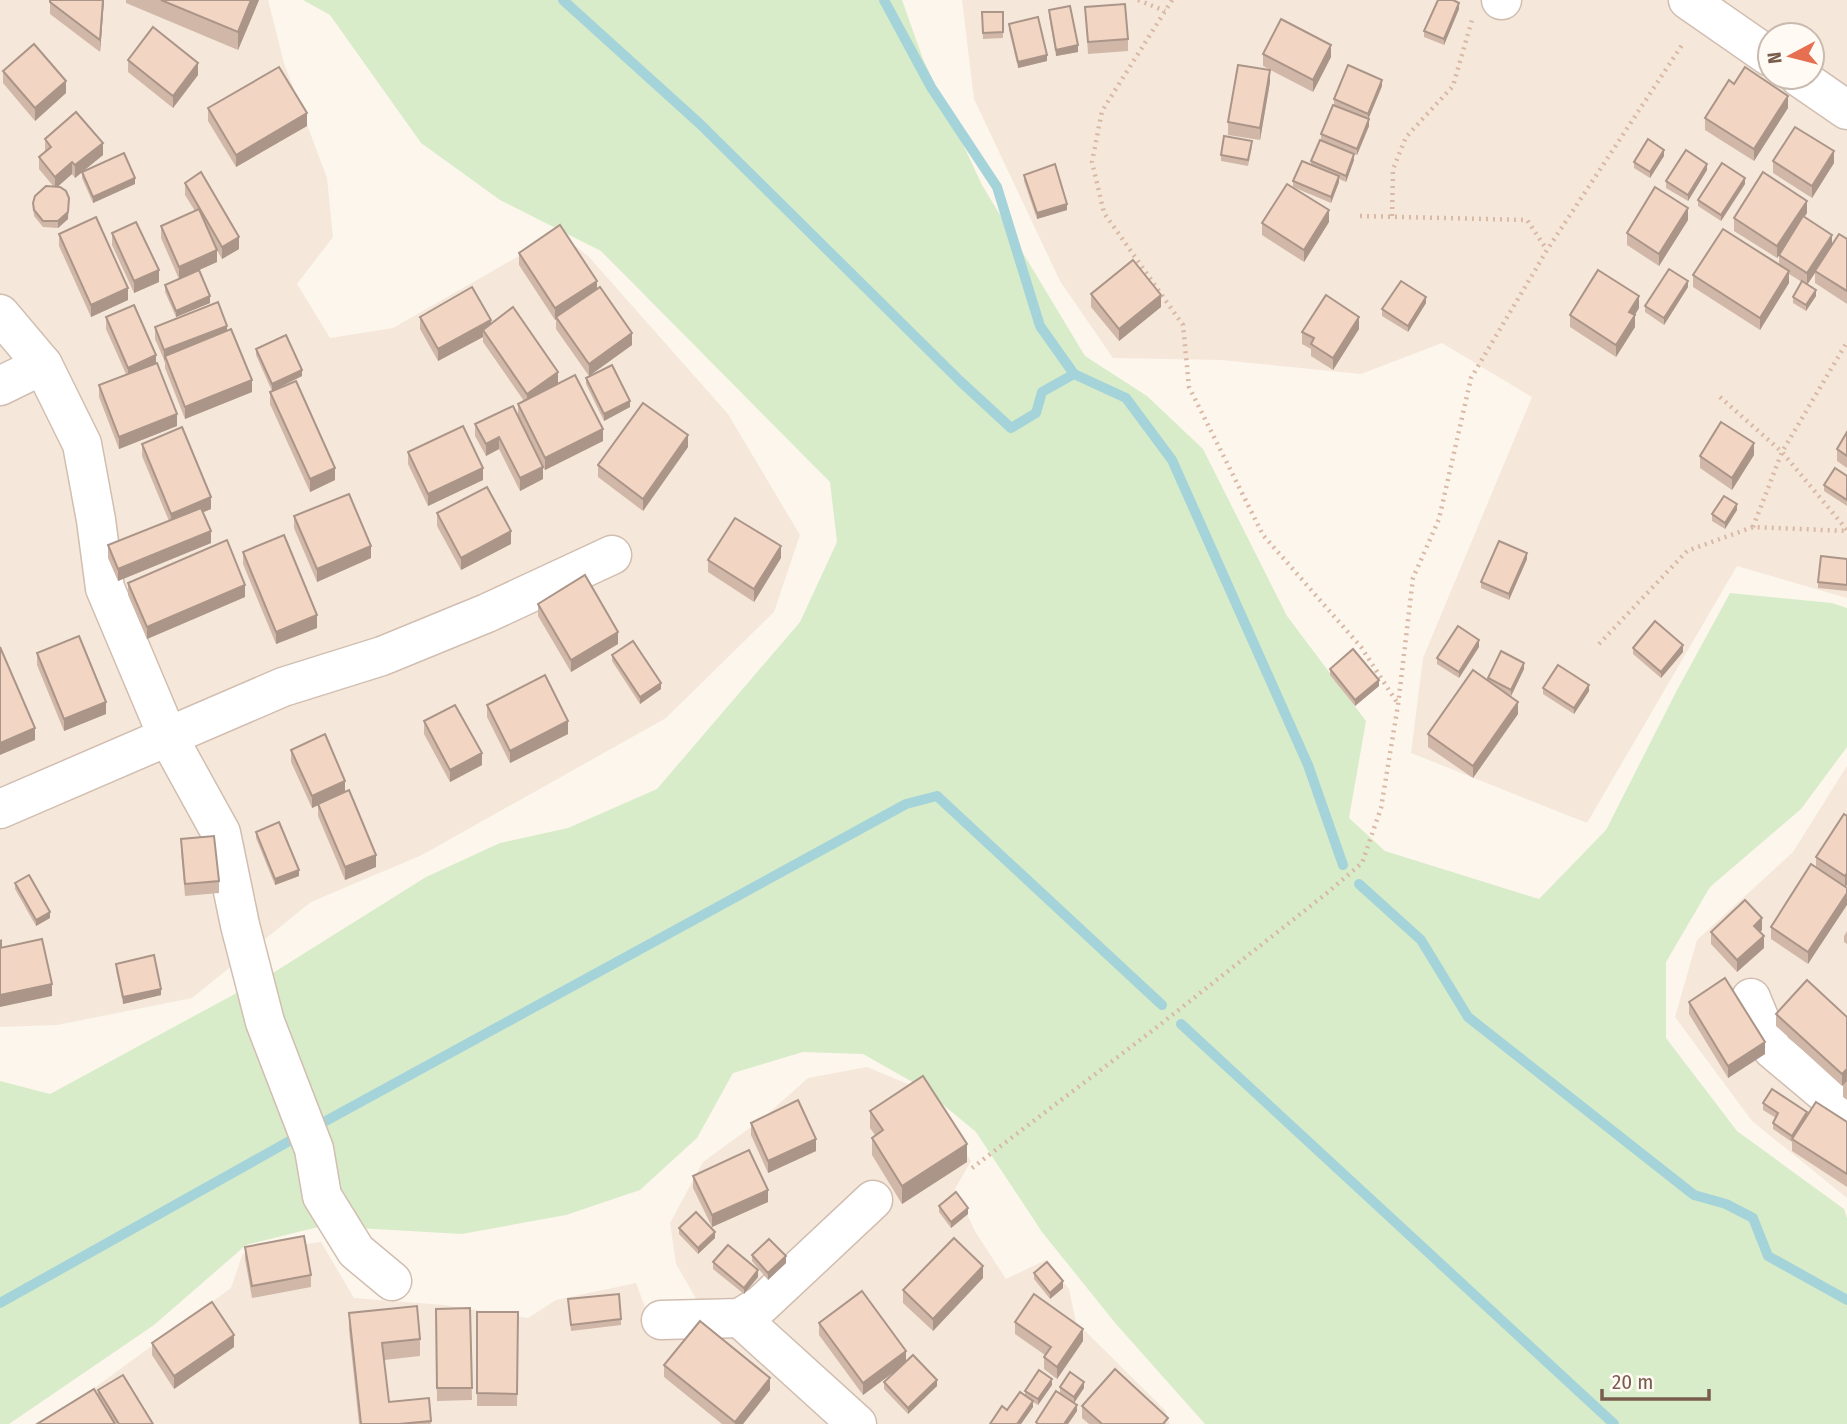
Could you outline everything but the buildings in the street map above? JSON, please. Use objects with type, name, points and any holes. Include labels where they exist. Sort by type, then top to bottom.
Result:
[{"type":"street","points":[[1696,6],[1756,47]]},
{"type":"street","points":[[1819,91],[1847,110]]},
{"type":"street","points":[[0,314],[43,365],[82,444],[105,587],[167,735],[221,833],[240,925],[265,1022],[308,1133],[322,1196],[356,1251],[392,1281]]},
{"type":"street","points":[[0,386],[43,365]]},
{"type":"street","points":[[0,809],[283,687],[382,656],[612,555]]},
{"type":"street","points":[[1751,998],[1772,1049],[1847,1112]]},
{"type":"street","points":[[661,1320],[740,1318],[761,1305],[873,1200]]},
{"type":"street","points":[[740,1318],[857,1424]]},
{"type":"path","points":[[1139,0],[1165,11]]},
{"type":"path","points":[[1172,0],[1102,111],[1092,162],[1104,214],[1184,325],[1189,387],[1263,535],[1361,648],[1398,705]]},
{"type":"path","points":[[1392,216],[1393,169],[1406,137],[1453,86],[1492,4]]},
{"type":"path","points":[[972,1168],[1253,952],[1362,863],[1381,808],[1398,705],[1413,578],[1439,519],[1471,379],[1696,6]]},
{"type":"path","points":[[1360,216],[1527,220],[1548,250]]},
{"type":"path","points":[[1753,527],[1782,452],[1847,342]]},
{"type":"path","points":[[1720,397],[1782,452],[1847,531]]},
{"type":"path","points":[[1600,644],[1687,551],[1753,527],[1847,531]]},
{"type":"shaded area","points":[[0,0],[268,0],[284,63],[327,178],[333,237],[297,284],[330,338],[393,328],[559,233],[589,257],[728,414],[800,535],[774,612],[666,718],[422,855],[311,902],[192,998],[57,1025],[0,1027]]},
{"type":"shaded area","points":[[962,0],[1847,0],[1847,598],[1737,566],[1587,823],[1411,753],[1423,658],[1532,397],[1442,343],[1361,374],[1221,360],[1113,358],[1060,281],[974,99]]},
{"type":"shaded area","points":[[1847,766],[1847,1198],[1752,1121],[1675,1017],[1697,940],[1793,852]]},
{"type":"shaded area","points":[[867,1067],[920,1089],[932,1099],[971,1161],[955,1189],[976,1233],[1006,1279],[1046,1260],[1069,1289],[1076,1322],[1165,1410],[1170,1424],[45,1424],[231,1288],[243,1253],[321,1242],[354,1298],[444,1305],[528,1318],[556,1300],[636,1283],[649,1318],[698,1302],[676,1264],[670,1223],[703,1162],[762,1119],[808,1078]]},
{"type":"green space","points":[[303,0],[902,0],[923,59],[982,185],[1085,356],[1147,396],[1203,449],[1287,616],[1366,721],[1349,818],[1385,851],[1539,899],[1606,830],[1730,593],[1832,603],[1847,608],[1847,747],[1801,809],[1710,887],[1666,962],[1666,1038],[1737,1131],[1844,1209],[1847,1218],[1847,1424],[1205,1424],[1116,1324],[1042,1232],[976,1132],[923,1088],[863,1054],[803,1052],[733,1073],[697,1138],[640,1190],[566,1215],[462,1234],[322,1226],[246,1245],[154,1325],[9,1424],[0,1424],[0,1081],[50,1094],[268,976],[426,877],[500,843],[568,828],[657,789],[800,622],[837,542],[830,482],[601,251],[500,200],[421,143],[330,15]]},
{"type":"waterway","points":[[563,0],[700,124],[1011,428],[1036,413],[1042,392],[1074,374]]},
{"type":"waterway","points":[[884,0],[931,87],[997,187],[1040,326],[1074,374],[1126,398],[1172,460],[1308,765],[1343,865]]},
{"type":"waterway","points":[[0,1303],[302,1134],[906,804],[937,796],[1162,1005]]},
{"type":"waterway","points":[[1359,884],[1421,940],[1468,1017],[1694,1195],[1726,1204],[1753,1218],[1768,1256],[1847,1300]]},
{"type":"waterway","points":[[1181,1024],[1614,1424]]}]
